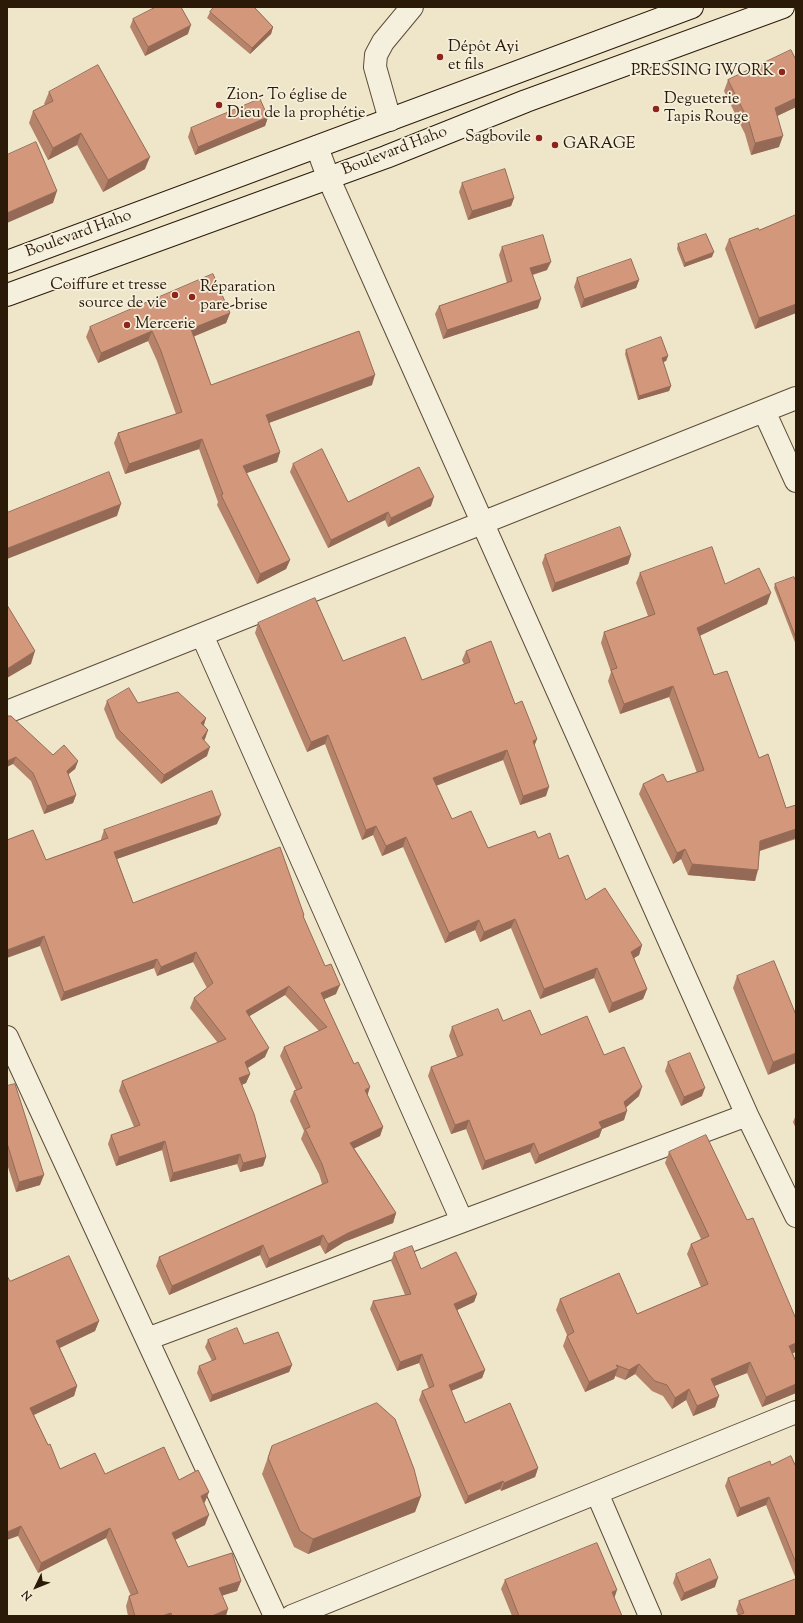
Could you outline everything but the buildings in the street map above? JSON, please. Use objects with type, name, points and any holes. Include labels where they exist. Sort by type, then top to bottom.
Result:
[{"type":"street","points":[[390,120],[375,67],[376,55],[383,42],[412,7]]},
{"type":"street","name":"Boulevard Haho","points":[[7,262],[692,7]]},
{"type":"street","name":"Boulevard Haho","points":[[7,295],[386,156],[526,101],[783,7]]},
{"type":"street","points":[[316,147],[482,523],[747,1115],[796,1216]]},
{"type":"street","points":[[7,712],[796,398]]},
{"type":"street","points":[[764,411],[796,481]]},
{"type":"street","points":[[202,634],[462,1221]]},
{"type":"street","points":[[7,1037],[275,1616]]},
{"type":"street","points":[[147,1339],[747,1115]]},
{"type":"street","points":[[292,1616],[796,1412]]},
{"type":"street","points":[[597,1493],[650,1616]]},
{"type":"place","name":"Dépôt Ayi et fils","points":[[440,57]]},
{"type":"place","name":"PRESSING IWORK","points":[[782,72]]},
{"type":"place","name":"Zion- To église de Dieu de la prophétie","points":[[219,105]]},
{"type":"place","name":"Degueterie Tapis Rouge","points":[[656,109]]},
{"type":"place","name":"Sagbovile","points":[[539,138]]},
{"type":"place","name":"GARAGE","points":[[555,145]]},
{"type":"place","name":"Coiffure et tresse source de vie","points":[[175,295]]},
{"type":"place","name":"Réparation pare-brise","points":[[192,297]]},
{"type":"place","name":"Mercerie","points":[[127,325]]}]
